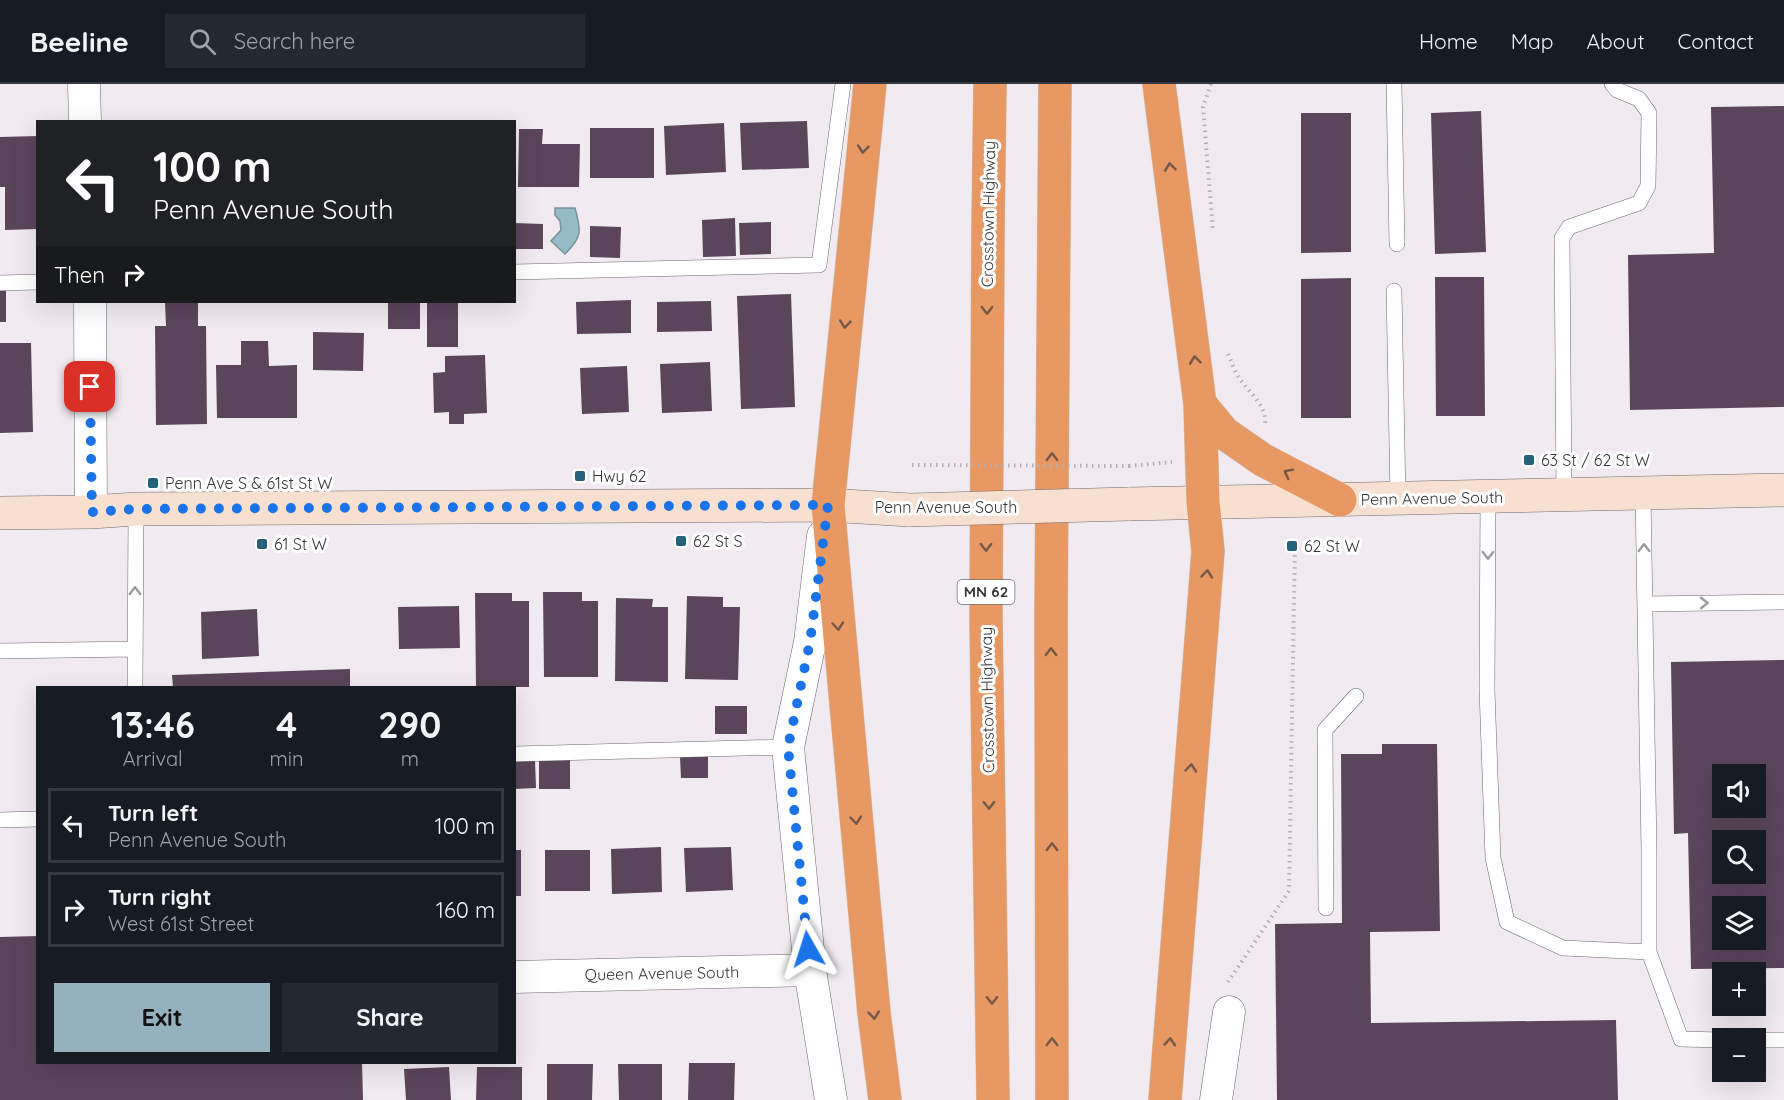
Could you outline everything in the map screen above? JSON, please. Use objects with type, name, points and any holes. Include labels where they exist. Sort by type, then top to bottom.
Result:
[{"type":"highway","points":[[870,84],[828,505],[873,1001],[885,1100]]},
{"type":"highway","name":"Crosstown Highway","points":[[990,84],[987,229],[986,618],[993,1100]]},
{"type":"highway","points":[[1052,1100],[1051,618],[1055,84]]},
{"type":"highway","points":[[1159,84],[1200,404],[1203,502],[1208,551],[1165,1100]]},
{"type":"highway","points":[[1200,404],[1224,433],[1253,454],[1340,500]]},
{"type":"main road","name":"Penn Avenue South","points":[[0,513],[136,509],[828,505],[910,510],[1784,490]]},
{"type":"street","points":[[84,84],[85,120]]},
{"type":"street","points":[[90,303],[92,512]]},
{"type":"street","points":[[828,505],[810,642],[788,747],[810,970],[831,1100]]},
{"type":"street","name":"Queen Avenue South","points":[[516,977],[810,970]]},
{"type":"street","points":[[1216,1100],[1227,1000]]},
{"type":"lane","points":[[516,272],[819,265],[843,84]]},
{"type":"lane","points":[[1394,84],[1397,243]]},
{"type":"lane","points":[[1564,495],[1562,238],[1569,227],[1639,203],[1648,186],[1650,113],[1639,99],[1617,90],[1612,84]]},
{"type":"lane","points":[[0,283],[36,282]]},
{"type":"lane","points":[[1394,291],[1398,498]]},
{"type":"lane","points":[[1643,493],[1649,952],[1681,1040],[1712,1040]]},
{"type":"lane","points":[[1488,497],[1487,690],[1493,858],[1507,922],[1563,948],[1649,952]]},
{"type":"lane","points":[[135,686],[136,509]]},
{"type":"lane","points":[[1646,604],[1784,602]]},
{"type":"lane","points":[[0,651],[135,650]]},
{"type":"lane","points":[[1326,908],[1325,730],[1356,696]]},
{"type":"lane","points":[[516,754],[788,747]]},
{"type":"lane","points":[[0,820],[36,819]]},
{"type":"lane","points":[[1766,1040],[1784,1040]]},
{"type":"path","points":[[1211,84],[1203,107],[1214,236]]},
{"type":"path","points":[[1227,352],[1236,374],[1256,399],[1266,417],[1264,424]]},
{"type":"path","points":[[912,465],[1130,466],[1172,461]]},
{"type":"path","points":[[1227,1000],[1289,891],[1295,543]]},
{"type":"water","points":[[555,208],[575,208],[579,228],[578,238],[565,254],[551,241],[561,230],[560,221],[555,215]]},
{"type":"building","points":[[1784,106],[1784,407],[1630,410],[1628,255],[1714,253],[1711,107]]},
{"type":"building","points":[[1481,111],[1486,252],[1435,254],[1431,113]]},
{"type":"building","points":[[1301,113],[1351,113],[1351,252],[1301,253]]},
{"type":"building","points":[[807,121],[809,168],[742,170],[740,123]]},
{"type":"building","points":[[724,123],[726,172],[666,175],[664,126]]},
{"type":"building","points":[[590,128],[654,128],[654,178],[590,178]]},
{"type":"building","points":[[519,129],[543,129],[542,144],[580,144],[579,187],[518,187]]},
{"type":"building","points":[[36,136],[36,229],[5,230],[5,187],[0,187],[0,137]]},
{"type":"building","points":[[735,218],[736,256],[703,257],[702,220]]},
{"type":"building","points":[[771,222],[771,254],[740,255],[739,223]]},
{"type":"building","points":[[516,223],[543,224],[543,249],[516,249]]},
{"type":"building","points":[[590,226],[621,227],[620,258],[590,257]]},
{"type":"building","points":[[1435,277],[1484,277],[1485,416],[1436,416]]},
{"type":"building","points":[[1351,278],[1351,418],[1301,418],[1301,279]]},
{"type":"building","points":[[0,290],[6,290],[6,322],[0,322]]},
{"type":"building","points":[[791,294],[795,407],[741,409],[737,296]]},
{"type":"building","points":[[631,300],[631,333],[577,334],[576,302]]},
{"type":"building","points":[[711,301],[712,331],[657,332],[657,302]]},
{"type":"building","points":[[165,303],[198,303],[198,326],[206,326],[207,424],[156,425],[155,326],[166,326]]},
{"type":"building","points":[[388,303],[420,303],[420,329],[388,329]]},
{"type":"building","points":[[427,303],[458,303],[458,347],[427,347]]},
{"type":"building","points":[[313,332],[364,333],[363,371],[313,370]]},
{"type":"building","points":[[241,341],[268,341],[269,366],[297,365],[297,418],[217,418],[216,365],[241,365]]},
{"type":"building","points":[[0,343],[31,343],[33,432],[0,433]]},
{"type":"building","points":[[485,355],[487,413],[464,414],[464,424],[449,424],[449,412],[434,413],[433,373],[445,372],[445,356]]},
{"type":"building","points":[[710,362],[712,411],[662,413],[660,364]]},
{"type":"building","points":[[627,366],[629,412],[582,414],[580,368]]},
{"type":"building","points":[[543,592],[582,592],[582,601],[598,601],[598,677],[544,677]]},
{"type":"building","points":[[475,593],[512,593],[512,601],[529,601],[529,687],[476,686]]},
{"type":"building","points":[[687,596],[723,597],[723,607],[740,607],[738,680],[685,679]]},
{"type":"building","points":[[616,598],[653,599],[652,607],[668,607],[668,682],[615,681]]},
{"type":"building","points":[[459,606],[460,648],[399,649],[398,607]]},
{"type":"building","points":[[257,609],[259,656],[202,659],[201,612]]},
{"type":"building","points":[[1784,660],[1784,968],[1766,968],[1766,962],[1712,962],[1712,969],[1691,969],[1688,833],[1674,834],[1671,662]]},
{"type":"building","points":[[350,669],[350,686],[173,686],[172,675]]},
{"type":"building","points":[[715,706],[747,706],[747,734],[715,734]]},
{"type":"building","points":[[1382,744],[1437,744],[1440,931],[1370,932],[1371,1023],[1616,1020],[1618,1100],[1277,1100],[1275,924],[1342,923],[1341,754],[1382,754]]},
{"type":"building","points":[[680,757],[708,757],[708,778],[681,778]]},
{"type":"building","points":[[539,759],[570,759],[570,789],[539,789]]},
{"type":"building","points":[[516,760],[535,760],[536,788],[516,789]]},
{"type":"building","points":[[661,847],[662,892],[612,894],[611,849]]},
{"type":"building","points":[[731,847],[733,890],[686,892],[684,848]]},
{"type":"building","points":[[516,850],[521,850],[521,896],[516,896]]},
{"type":"building","points":[[545,850],[590,850],[590,891],[545,891]]},
{"type":"building","points":[[36,936],[36,1064],[362,1064],[363,1100],[0,1100],[0,937]]},
{"type":"building","points":[[689,1063],[735,1063],[734,1100],[688,1100]]},
{"type":"building","points":[[547,1064],[593,1064],[592,1100],[547,1100]]},
{"type":"building","points":[[618,1064],[662,1064],[662,1100],[619,1100]]},
{"type":"building","points":[[449,1067],[451,1100],[406,1100],[404,1069]]},
{"type":"building","points":[[477,1067],[522,1067],[522,1100],[476,1100]]},
{"type":"place","name":"63 St / 62 St W","points":[[1529,460]]},
{"type":"place","name":"Hwy 62","points":[[580,476]]},
{"type":"place","name":"Penn Ave S & 61st St W","points":[[153,483]]},
{"type":"place","name":"62 St S","points":[[681,541]]},
{"type":"place","name":"61 St W","points":[[262,544]]},
{"type":"place","name":"62 St W","points":[[1292,546]]},
{"type":"route","points":[[90,387],[92,512],[136,509],[828,505],[810,642],[788,747],[808,949]]}]
